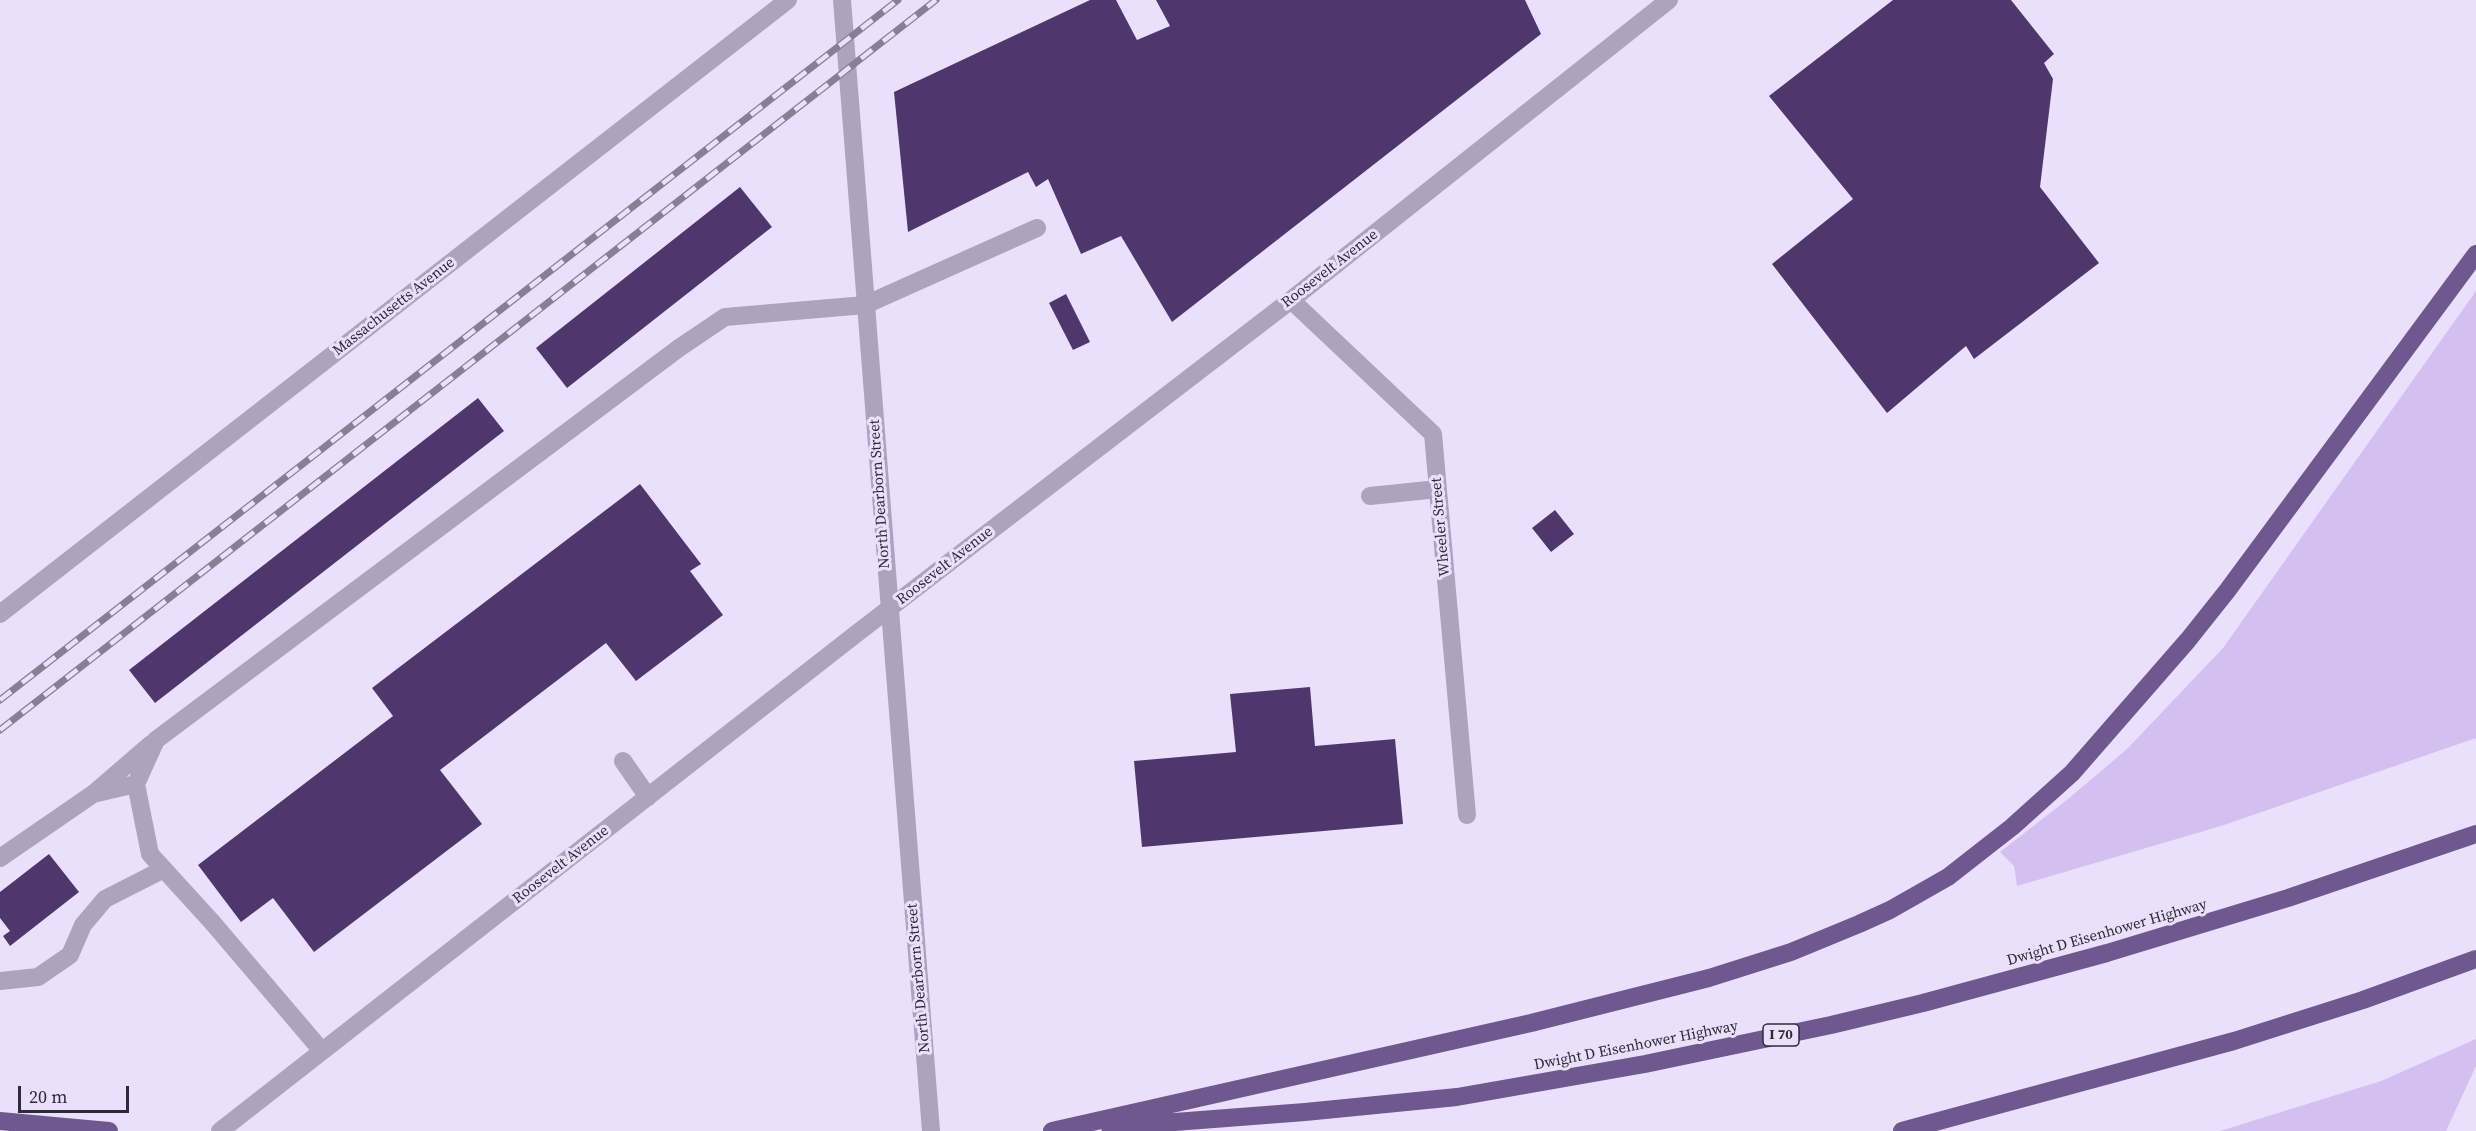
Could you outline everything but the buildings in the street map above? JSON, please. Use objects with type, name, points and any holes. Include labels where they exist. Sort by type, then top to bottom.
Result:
[{"type":"highway","points":[[1052,1131],[1531,1023],[1720,975],[1791,952],[1859,924],[1890,910],[1948,877],[2012,827],[2072,773],[2188,640],[2227,591],[2476,254]]},
{"type":"highway","name":"Dwight D Eisenhower Highway","points":[[1064,1131],[1305,1112],[1457,1097],[1645,1064],[1819,1028],[1923,1003],[2107,953],[2288,898],[2476,834]]},
{"type":"highway","points":[[1902,1131],[2223,1044],[2363,1000],[2476,959]]},
{"type":"highway","points":[[0,1121],[109,1131]]},
{"type":"street","name":"Massachusetts Avenue","points":[[0,614],[788,0]]},
{"type":"street","name":"North Dearborn Street","points":[[842,0],[931,1131]]},
{"type":"street","name":"Roosevelt Avenue","points":[[220,1131],[1291,300],[1669,0]]},
{"type":"street","points":[[0,858],[93,794],[156,740],[679,348],[725,317],[866,305],[1037,228]]},
{"type":"street","name":"Wheeler Street","points":[[1291,300],[1433,434],[1467,815]]},
{"type":"street","points":[[1370,496],[1438,489]]},
{"type":"street","points":[[156,740],[136,784],[150,854],[322,1051]]},
{"type":"street","points":[[623,761],[648,797]]},
{"type":"street","points":[[93,794],[136,784]]},
{"type":"street","points":[[139,882],[150,854]]},
{"type":"street","points":[[0,981],[38,977],[70,955],[83,925],[105,899],[164,869]]},
{"type":"shaded area","points":[[2476,291],[2476,738],[2221,826],[2017,886],[2014,866],[2000,852],[2127,749],[2223,648]]},
{"type":"shaded area","points":[[2476,1039],[2476,1066],[2446,1131],[2220,1131],[2381,1081]]},
{"type":"railway","points":[[0,700],[898,0]]},
{"type":"railway","points":[[0,730],[936,0]]}]
